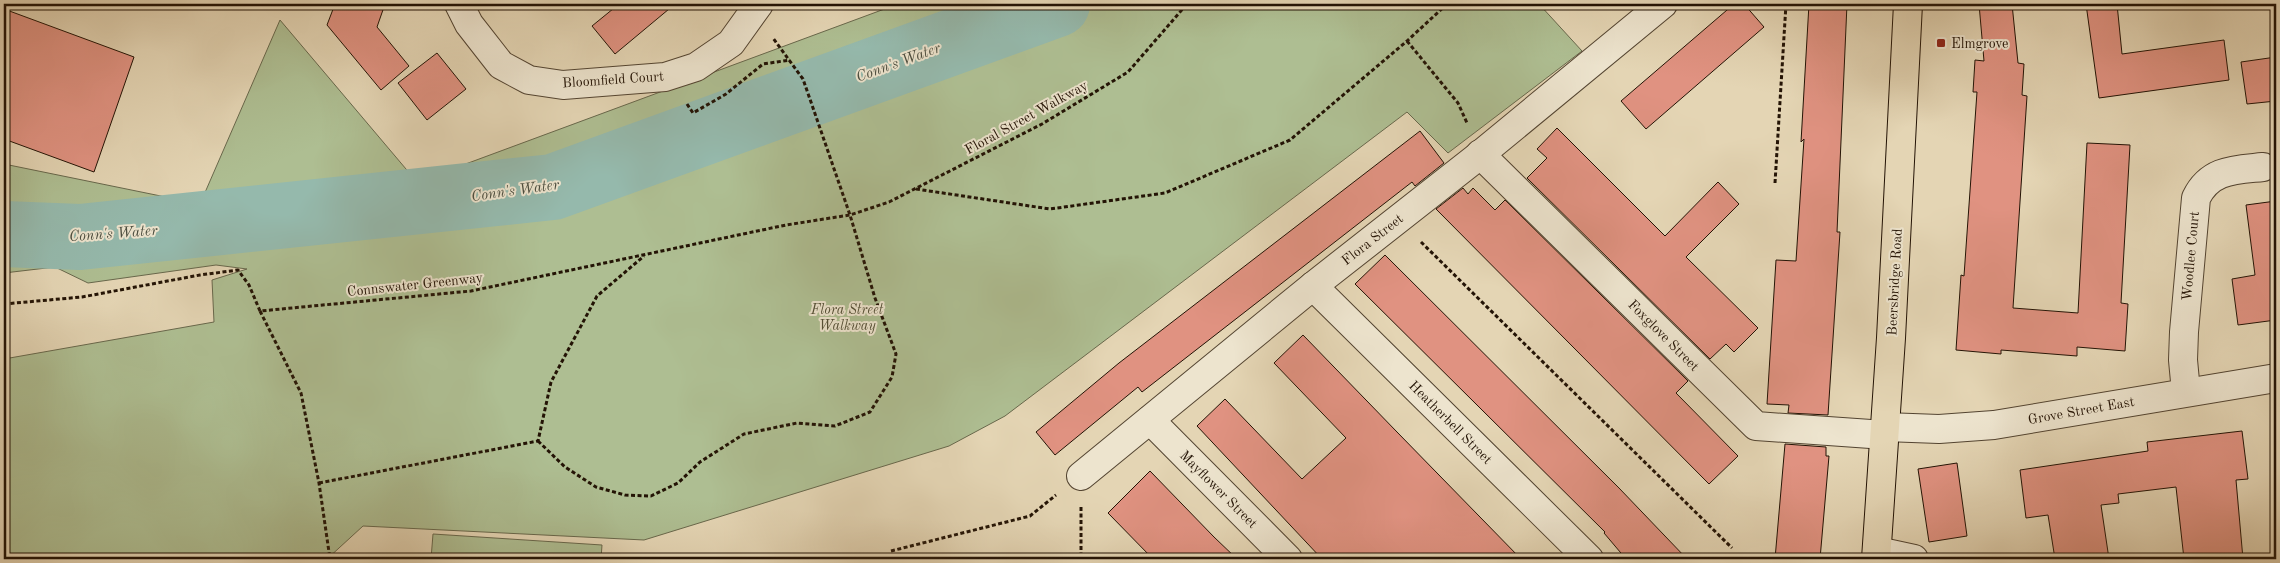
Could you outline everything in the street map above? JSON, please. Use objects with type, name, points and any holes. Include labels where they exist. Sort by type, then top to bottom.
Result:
[{"type":"main road","name":"Beersbridge Road","points":[[1876,555],[1885,431],[1908,4]]},
{"type":"street","name":"Bloomfield Court","points":[[459,4],[469,24],[501,65],[529,80],[563,85],[665,76],[696,67],[731,43],[755,10]]},
{"type":"street","name":"Flora Street","points":[[1081,476],[1663,4]]},
{"type":"street","name":"Foxglove Street","points":[[1480,154],[1756,426],[1885,431]]},
{"type":"street","name":"Woodlee Court","points":[[2186,392],[2183,360],[2184,332],[2196,198],[2204,184],[2220,174],[2263,167]]},
{"type":"street","name":"Heatherbell Street","points":[[1313,286],[1589,559]]},
{"type":"street","name":"Grove Street East","points":[[1885,431],[1994,426],[2186,392],[2276,383]]},
{"type":"street","name":"Mayflower Street","points":[[1150,420],[1288,559]]},
{"type":"street","points":[[1876,555],[1914,559]]},
{"type":"path","name":"Floral Street Walkway","points":[[850,215],[889,202],[1042,124],[1128,72],[1187,4]]},
{"type":"path","points":[[915,189],[1050,209],[1165,193],[1290,140],[1407,41],[1447,4]]},
{"type":"path","points":[[1775,182],[1786,4]]},
{"type":"path","points":[[1407,41],[1458,103],[1480,154]]},
{"type":"path","points":[[538,441],[565,467],[596,487],[625,495],[651,496],[678,483],[700,462],[744,434],[797,423],[836,426],[870,412],[892,377],[896,354],[875,298],[850,215],[804,79],[779,44]]},
{"type":"path","name":"Connswater Greenway","points":[[260,312],[471,291],[786,225],[850,215]]},
{"type":"path","points":[[1398,219],[1732,548]]},
{"type":"path","points":[[538,441],[551,382],[597,296],[645,255]]},
{"type":"path","points":[[4,304],[82,297],[200,275],[238,270],[249,284],[260,312],[301,392],[319,483],[330,559]]},
{"type":"path","points":[[319,483],[538,441]]},
{"type":"path","points":[[891,551],[1030,516],[1081,476]]},
{"type":"path","points":[[1081,476],[1082,559]]},
{"type":"green space","name":"Flora Street Walkway","points":[[898,4],[1539,4],[1582,51],[1448,153],[1407,112],[1005,416],[949,446],[644,540],[363,526],[327,559],[4,559],[4,359],[214,322],[212,280],[247,269],[216,265],[88,283],[55,267],[4,273],[4,164],[200,204],[280,20],[417,182]]},
{"type":"green space","points":[[433,534],[602,545],[601,559],[431,559]]},
{"type":"building","points":[[335,4],[385,4],[377,27],[409,66],[381,90],[327,25]]},
{"type":"building","points":[[619,4],[675,4],[615,54],[592,26]]},
{"type":"building","points":[[1734,4],[1744,4],[1764,27],[1646,129],[1621,101]]},
{"type":"building","points":[[1809,4],[1847,4],[1837,232],[1840,232],[1828,415],[1788,413],[1789,405],[1767,404],[1776,260],[1796,261],[1804,139],[1801,142]]},
{"type":"building","points":[[1979,4],[2012,4],[2018,63],[2024,64],[2022,95],[2027,96],[2013,308],[2078,313],[2087,143],[2130,145],[2121,303],[2128,304],[2125,351],[2077,347],[2077,356],[2001,350],[2001,354],[1956,350],[1961,275],[1964,276],[1977,92],[1973,92],[1975,60],[1984,61]]},
{"type":"building","points":[[2086,4],[2117,4],[2122,54],[2224,40],[2229,80],[2099,98]]},
{"type":"building","points":[[4,9],[134,57],[94,172],[4,139]]},
{"type":"building","points":[[437,53],[466,89],[427,120],[398,83]]},
{"type":"building","points":[[2276,57],[2276,101],[2247,104],[2241,62]]},
{"type":"building","points":[[1557,128],[1665,236],[1718,182],[1739,204],[1686,257],[1758,328],[1734,352],[1726,344],[1710,359],[1527,178],[1547,158],[1537,149]]},
{"type":"building","points":[[1420,131],[1444,163],[1415,186],[1412,182],[1142,392],[1138,387],[1055,455],[1036,432],[1119,363]]},
{"type":"building","points":[[1463,188],[1468,194],[1473,188],[1495,210],[1505,200],[1688,381],[1676,393],[1738,456],[1709,484],[1436,209]]},
{"type":"building","points":[[2276,201],[2276,320],[2238,325],[2232,279],[2255,275],[2246,205]]},
{"type":"building","points":[[1385,255],[1619,488],[1687,559],[1626,559],[1605,532],[1355,284]]},
{"type":"building","points":[[1303,335],[1521,559],[1322,559],[1197,426],[1225,399],[1302,479],[1346,438],[1274,363]]},
{"type":"building","points":[[2242,431],[2248,479],[2236,480],[2243,559],[2184,559],[2176,487],[2118,494],[2119,503],[2101,505],[2109,559],[2055,559],[2048,515],[2026,518],[2020,470],[2148,451],[2147,442]]},
{"type":"building","points":[[1785,444],[1826,447],[1826,456],[1829,456],[1820,559],[1775,559]]},
{"type":"building","points":[[1957,463],[1967,536],[1929,542],[1918,469]]},
{"type":"building","points":[[1150,471],[1237,559],[1153,559],[1108,513]]},
{"type":"waterway","name":"Conn's Water","points":[[4,234],[80,237],[553,187],[1057,4]]},
{"type":"place","name":"Elmgrove","points":[[1941,43]]}]
